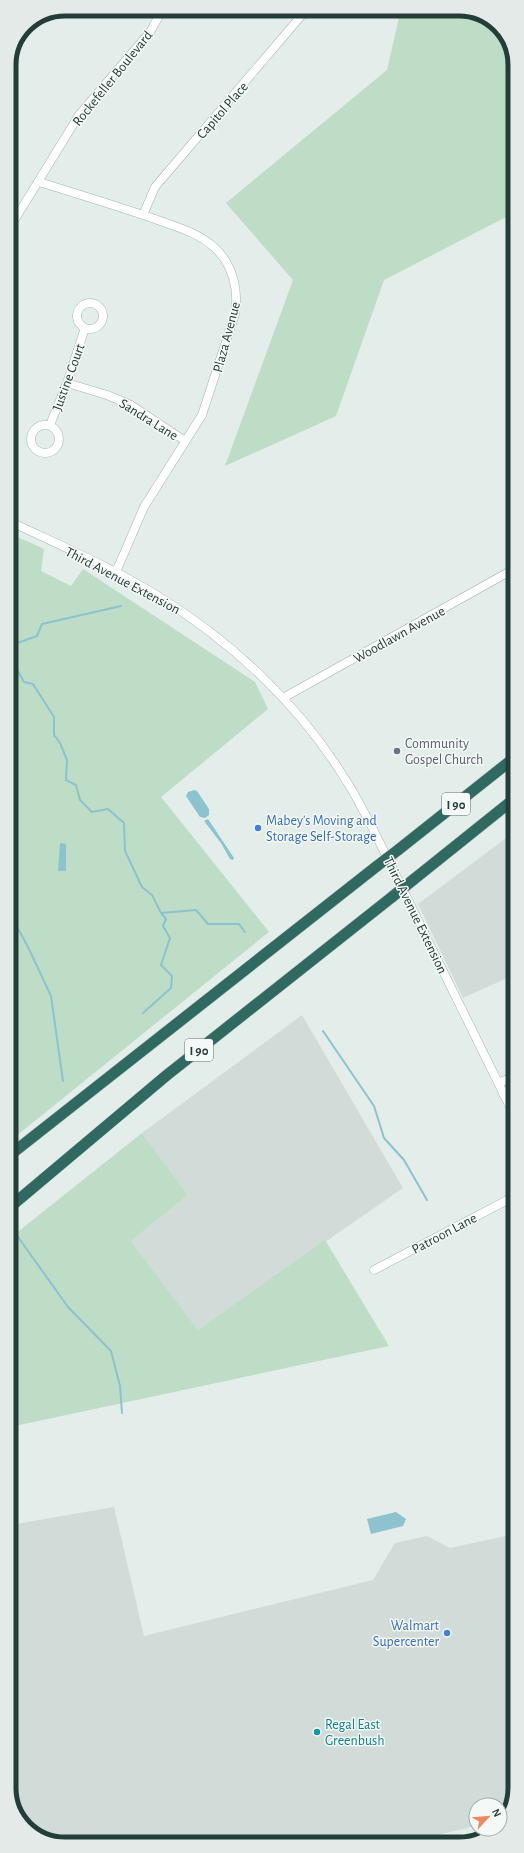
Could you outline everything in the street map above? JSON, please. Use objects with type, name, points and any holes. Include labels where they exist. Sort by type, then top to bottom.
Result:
[{"type":"highway","name":"I 90","points":[[16,1150],[508,763]]},
{"type":"highway","name":"I 90","points":[[16,1202],[162,1080],[508,804]]},
{"type":"street","name":"Rockefeller Boulevard","points":[[16,218],[79,115],[150,32],[159,16]]},
{"type":"street","name":"Capitol Place","points":[[143,215],[155,187],[301,16]]},
{"type":"street","name":"Plaza Avenue","points":[[39,182],[143,215],[195,234],[215,248],[226,262],[235,281],[237,302],[222,357],[202,415],[144,507],[116,572]]},
{"type":"street","name":"Justine Court","points":[[50,425],[67,383],[85,328]]},
{"type":"street","name":"Sandra Lane","points":[[67,383],[107,394],[131,405],[185,441]]},
{"type":"street","name":"Third Avenue Extension","points":[[16,524],[116,572],[185,613],[241,658],[283,698],[328,754],[345,779],[369,821],[508,1104]]},
{"type":"street","name":"Woodlawn Avenue","points":[[283,698],[508,572]]},
{"type":"street","points":[[498,1083],[508,1079]]},
{"type":"street","points":[[503,1094],[508,1092]]},
{"type":"street","name":"Patroon Lane","points":[[374,1270],[508,1200]]},
{"type":"shaded area","points":[[508,836],[508,978],[463,998],[418,904]]},
{"type":"shaded area","points":[[302,1015],[403,1188],[198,1330],[131,1241],[188,1195],[142,1133]]},
{"type":"shaded area","points":[[114,1507],[144,1636],[373,1580],[395,1543],[427,1536],[450,1548],[508,1536],[507,1797],[468,1797],[468,1828],[429,1837],[62,1837],[46,1833],[28,1820],[20,1807],[16,1788],[16,1524]]},
{"type":"green space","points":[[399,16],[468,17],[483,23],[498,35],[504,46],[508,65],[508,216],[384,280],[336,416],[225,466],[293,280],[226,203],[387,70]]},
{"type":"green space","points":[[16,536],[44,549],[41,571],[71,586],[83,569],[255,682],[268,709],[161,797],[269,932],[16,1136]]},
{"type":"green space","points":[[142,1133],[188,1195],[131,1241],[198,1330],[325,1240],[389,1346],[16,1426],[16,1233]]},
{"type":"water","points":[[194,790],[197,791],[209,809],[209,815],[205,818],[200,817],[186,796],[188,792]]},
{"type":"water","points":[[208,819],[234,858],[233,860],[230,859],[221,843],[204,821]]},
{"type":"water","points":[[60,843],[66,844],[66,871],[58,871]]},
{"type":"water","points":[[396,1512],[406,1519],[403,1526],[371,1534],[367,1519]]},
{"type":"waterway","points":[[16,644],[37,636],[42,624],[121,606]]},
{"type":"waterway","points":[[16,668],[24,682],[33,684],[54,717],[54,735],[60,743],[67,760],[66,780],[76,785],[80,800],[92,812],[108,809],[124,823],[125,851],[142,887],[152,895],[161,913],[196,910],[208,924],[239,924],[245,932]]},
{"type":"waterway","points":[[143,1013],[171,988],[172,976],[161,965],[170,938],[163,926],[166,919],[161,913]]},
{"type":"waterway","points":[[16,925],[51,996],[63,1081]]},
{"type":"waterway","points":[[323,1031],[374,1106],[384,1138],[404,1160],[427,1200]]},
{"type":"waterway","points":[[16,1234],[68,1307],[111,1351],[120,1386],[122,1413]]},
{"type":"place","name":"Community Gospel Church","points":[[397,751]]},
{"type":"place","name":"Mabey's Moving and Storage Self-Storage","points":[[258,828]]},
{"type":"place","name":"Walmart Supercenter","points":[[447,1633]]},
{"type":"place","name":"Regal East Greenbush","points":[[317,1732]]}]
